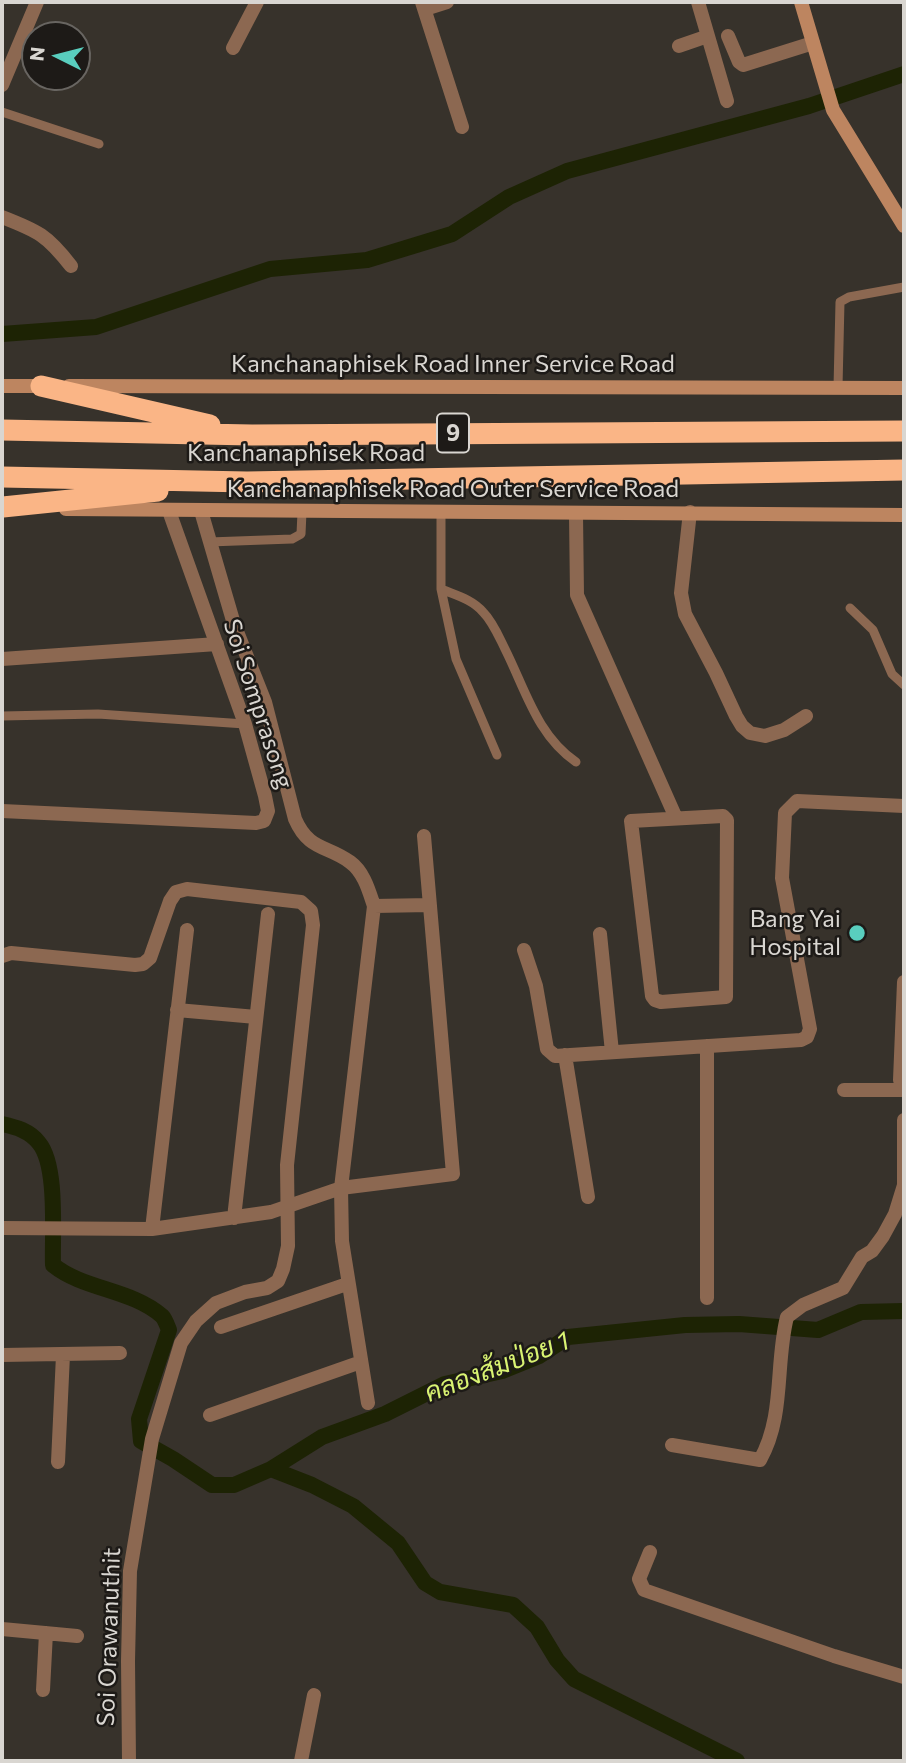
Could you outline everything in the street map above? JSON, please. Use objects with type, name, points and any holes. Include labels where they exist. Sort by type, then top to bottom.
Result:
[{"type":"highway","points":[[41,386],[252,435]]},
{"type":"highway","name":"Kanchanaphisek Road","points":[[2,430],[252,435],[904,430]]},
{"type":"highway","name":"Kanchanaphisek Road","points":[[2,477],[247,482],[904,470]]},
{"type":"highway","points":[[2,507],[247,482]]},
{"type":"main road","points":[[801,2],[833,110],[904,226]]},
{"type":"main road","name":"Kanchanaphisek Road Inner Service Road","points":[[2,386],[904,388]]},
{"type":"main road","name":"Kanchanaphisek Road Outer Service Road","points":[[2,507],[169,511],[904,515]]},
{"type":"street","points":[[2,85],[37,2]]},
{"type":"street","points":[[233,48],[257,2]]},
{"type":"street","points":[[698,2],[727,101]]},
{"type":"street","points":[[434,4],[462,127]]},
{"type":"street","points":[[680,46],[708,36]]},
{"type":"street","points":[[728,36],[739,62],[743,65],[813,43]]},
{"type":"street","points":[[2,218],[36,230],[53,243],[71,266]]},
{"type":"street","name":"Soi Somprasong","points":[[2,811],[256,823],[264,821],[268,811],[245,724],[169,511]]},
{"type":"street","points":[[201,511],[234,624],[265,702],[295,819],[302,833],[315,844],[351,863],[365,880],[374,906],[341,1188],[342,1241],[347,1284],[368,1403]]},
{"type":"street","points":[[690,512],[681,593],[685,614],[736,716],[750,733],[765,736],[784,730],[806,716]]},
{"type":"street","points":[[576,514],[576,595],[676,818]]},
{"type":"street","points":[[2,659],[217,645]]},
{"type":"street","points":[[524,950],[536,986],[547,1049],[555,1056],[801,1040],[807,1037],[810,1029],[782,878],[785,813],[797,800],[904,806]]},
{"type":"street","points":[[723,816],[727,820],[727,994],[723,999],[661,1002],[652,996],[631,821],[676,818],[723,816]]},
{"type":"street","points":[[2,1228],[152,1229],[287,1208],[341,1188],[453,1174],[424,836]]},
{"type":"street","points":[[2,956],[10,953],[144,964],[150,958],[170,901],[176,892],[187,888],[300,902],[311,911],[313,925],[287,1165],[287,1208]]},
{"type":"street","points":[[374,906],[430,905]]},
{"type":"street","points":[[234,1218],[268,914]]},
{"type":"street","points":[[152,1229],[187,930]]},
{"type":"street","points":[[600,934],[612,1052]]},
{"type":"street","points":[[844,1090],[904,1089],[900,1080],[904,982]]},
{"type":"street","points":[[177,1010],[256,1017]]},
{"type":"street","points":[[707,1046],[707,1298]]},
{"type":"street","points":[[565,1055],[588,1197]]},
{"type":"street","points":[[672,1446],[760,1460],[767,1448],[777,1405],[787,1317],[803,1305],[843,1288],[862,1257],[872,1251],[883,1236],[895,1214],[904,1185],[904,1120]]},
{"type":"street","name":"Soi Orawanuthit","points":[[129,1761],[130,1571],[152,1439],[181,1343],[196,1321],[216,1303],[245,1292],[267,1288],[278,1281],[284,1269],[288,1246],[287,1208]]},
{"type":"street","points":[[221,1327],[347,1284]]},
{"type":"street","points":[[2,1355],[120,1353]]},
{"type":"street","points":[[58,1462],[63,1355]]},
{"type":"street","points":[[210,1415],[361,1362]]},
{"type":"street","points":[[650,1552],[639,1579],[643,1590],[834,1656],[904,1677]]},
{"type":"street","points":[[2,1629],[77,1636]]},
{"type":"street","points":[[43,1690],[46,1633]]},
{"type":"street","points":[[301,1761],[314,1695]]},
{"type":"lane","points":[[2,112],[99,144]]},
{"type":"lane","points":[[838,387],[841,302],[849,297],[904,287]]},
{"type":"lane","points":[[209,542],[292,539],[301,534],[302,512]]},
{"type":"lane","points":[[441,513],[440,589],[456,659],[497,755]]},
{"type":"lane","points":[[440,589],[470,600],[483,612],[499,635],[543,730],[559,750],[576,762]]},
{"type":"lane","points":[[850,608],[873,630],[892,674],[904,685]]},
{"type":"lane","points":[[2,716],[98,714],[245,724]]},
{"type":"waterway","points":[[2,334],[96,327],[270,269],[367,260],[452,234],[509,197],[567,171],[809,106],[904,74]]},
{"type":"waterway","name":"คลองส้มป่อย 1","points":[[2,1124],[31,1135],[45,1154],[52,1184],[53,1265],[79,1280],[136,1300],[164,1319],[169,1330],[139,1419],[141,1441],[212,1485],[234,1485],[271,1469],[322,1437],[385,1414],[445,1384],[502,1371],[539,1356],[568,1337],[685,1325],[739,1324],[818,1330],[861,1312],[904,1311]]},
{"type":"waterway","points":[[271,1469],[312,1485],[353,1506],[398,1543],[425,1583],[440,1592],[513,1605],[537,1627],[557,1660],[574,1679],[737,1761]]},
{"type":"place","name":"Bang Yai Hospital","points":[[857,933]]}]
